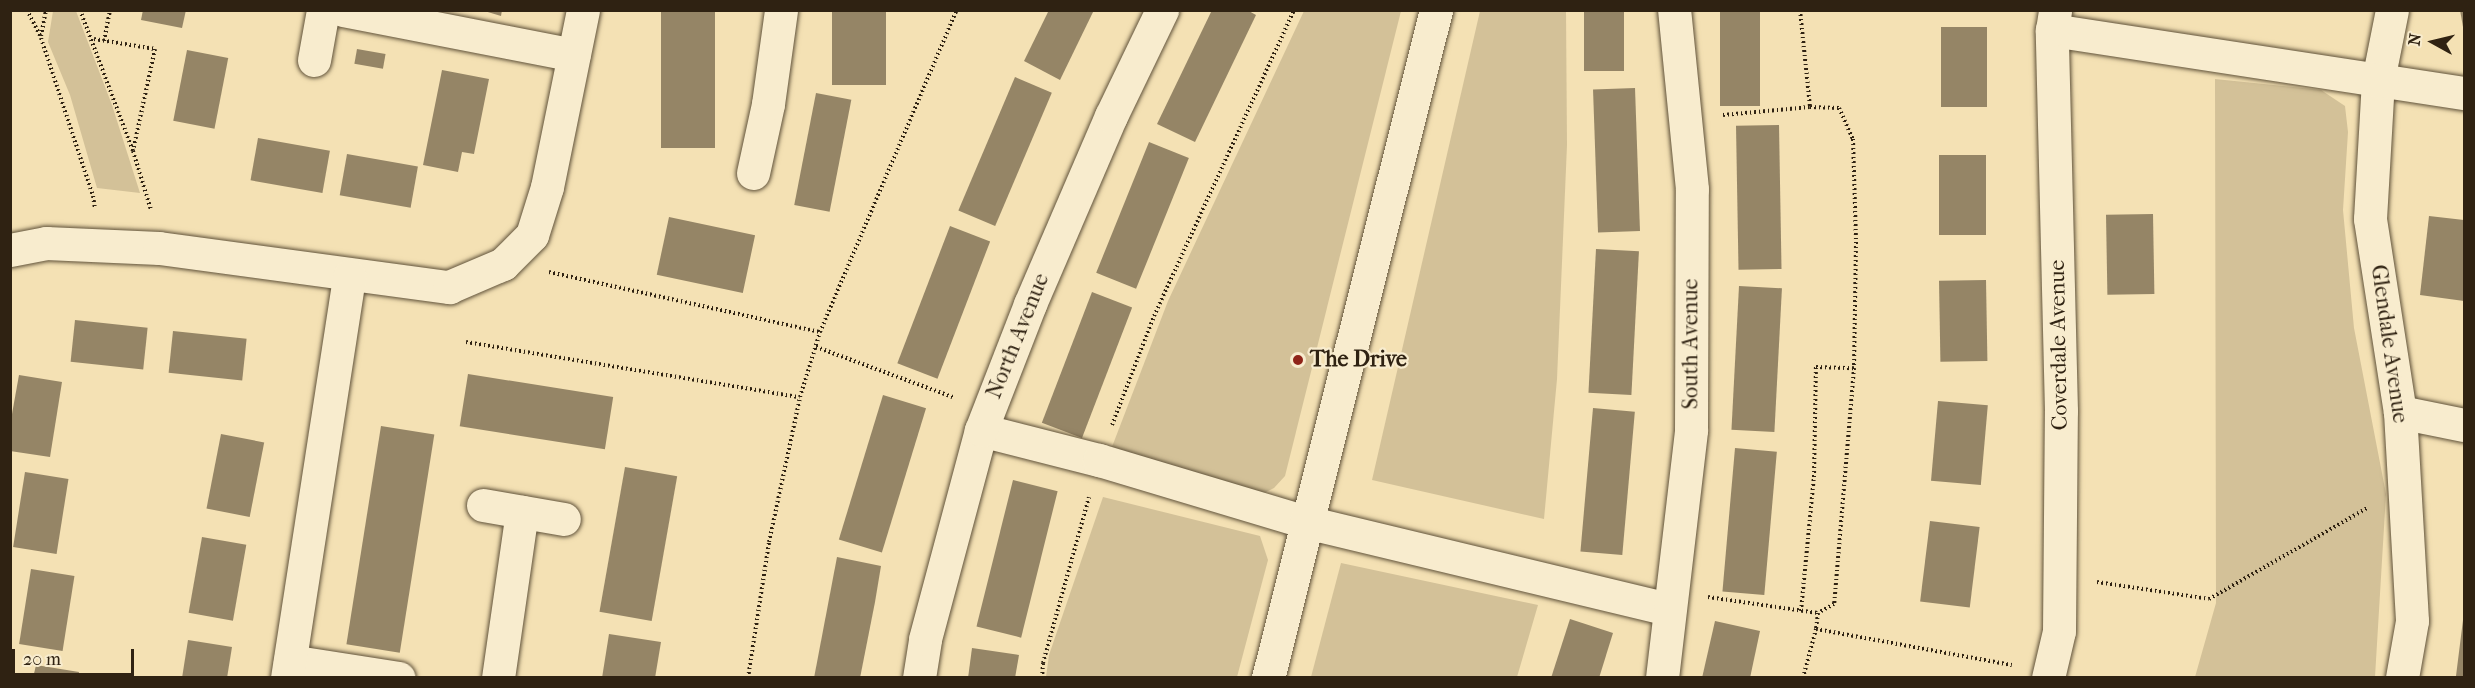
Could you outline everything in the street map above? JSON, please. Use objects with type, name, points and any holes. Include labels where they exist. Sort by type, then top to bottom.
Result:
[{"type":"street","points":[[314,60],[323,10]]},
{"type":"street","points":[[343,10],[574,55]]},
{"type":"street","points":[[10,250],[46,243],[159,248],[349,276],[449,287],[503,264],[532,235],[547,187],[583,10]]},
{"type":"street","points":[[753,173],[768,104],[781,10]]},
{"type":"street","name":"North Avenue","points":[[919,678],[925,639],[985,420],[1029,304],[1093,158],[1162,10]]},
{"type":"street","points":[[1268,678],[1436,10]]},
{"type":"street","name":"South Avenue","points":[[1662,678],[1691,430],[1692,189],[1674,10]]},
{"type":"street","name":"Glendale Avenue","points":[[2392,10],[2378,80],[2370,219],[2400,412],[2412,621],[2402,678]]},
{"type":"street","points":[[2054,20],[2378,80],[2464,93]]},
{"type":"street","name":"Coverdale Avenue","points":[[2049,675],[2059,631],[2060,399],[2054,20]]},
{"type":"street","points":[[349,276],[288,669],[399,678]]},
{"type":"street","points":[[2400,412],[2464,425]]},
{"type":"street","points":[[985,420],[1099,460],[1306,522],[1670,601]]},
{"type":"street","points":[[483,505],[564,519]]},
{"type":"street","points":[[498,678],[522,512]]},
{"type":"path","points":[[27,10],[41,38],[93,196],[99,245]]},
{"type":"path","points":[[41,38],[46,10]]},
{"type":"path","points":[[80,10],[93,39],[149,198],[159,248]]},
{"type":"path","points":[[104,40],[110,10]]},
{"type":"path","points":[[748,678],[769,542],[800,397],[820,332],[957,10]]},
{"type":"path","points":[[1042,678],[1043,663],[1099,460],[1154,316],[1294,10]]},
{"type":"path","points":[[1800,10],[1810,106]]},
{"type":"path","points":[[93,39],[154,49],[133,151]]},
{"type":"path","points":[[1670,601],[1818,613],[1834,604],[1854,368],[1856,242],[1853,139],[1839,108],[1810,106],[1686,119]]},
{"type":"path","points":[[503,264],[820,332]]},
{"type":"path","points":[[466,342],[800,397]]},
{"type":"path","points":[[816,347],[985,420]]},
{"type":"path","points":[[1801,611],[1814,477],[1816,367],[1854,368]]},
{"type":"path","points":[[2059,576],[2209,599],[2404,487]]},
{"type":"path","points":[[1803,678],[1818,613]]},
{"type":"path","points":[[1816,629],[2049,675]]},
{"type":"shaded area","points":[[53,11],[76,11],[112,105],[140,193],[97,188],[70,95],[48,42]]},
{"type":"shaded area","points":[[1304,11],[1401,11],[1285,476],[1274,488],[1262,494],[1110,452],[1168,301]]},
{"type":"shaded area","points":[[1480,11],[1566,11],[1567,145],[1557,379],[1544,519],[1372,480]]},
{"type":"shaded area","points":[[2215,79],[2321,90],[2345,106],[2348,132],[2343,210],[2354,328],[2386,494],[2375,677],[2195,677],[2216,603]]},
{"type":"shaded area","points":[[1103,497],[1260,536],[1268,560],[1237,677],[1046,677],[1049,655]]},
{"type":"shaded area","points":[[1341,563],[1538,605],[1517,677],[1311,677]]},
{"type":"building","points":[[143,10],[186,10],[182,28],[141,20]]},
{"type":"building","points":[[481,10],[502,10],[501,16]]},
{"type":"building","points":[[661,10],[715,10],[715,148],[661,148]]},
{"type":"building","points":[[832,10],[886,10],[886,85],[832,85]]},
{"type":"building","points":[[1049,10],[1094,10],[1060,80],[1024,61]]},
{"type":"building","points":[[1212,10],[1247,10],[1256,15],[1195,142],[1157,124]]},
{"type":"building","points":[[1584,10],[1624,10],[1624,71],[1584,71]]},
{"type":"building","points":[[1720,10],[1760,10],[1760,106],[1720,106]]},
{"type":"building","points":[[2460,10],[2464,10],[2464,27],[2463,27]]},
{"type":"building","points":[[1941,27],[1987,27],[1987,107],[1941,107]]},
{"type":"building","points":[[357,49],[386,54],[383,69],[354,64]]},
{"type":"building","points":[[187,50],[228,58],[214,129],[173,121]]},
{"type":"building","points":[[442,70],[489,79],[474,154],[462,152],[458,172],[423,165]]},
{"type":"building","points":[[1015,77],[1052,93],[995,226],[958,210]]},
{"type":"building","points":[[1635,88],[1640,231],[1598,232],[1593,89]]},
{"type":"building","points":[[816,93],[851,100],[830,212],[794,205]]},
{"type":"building","points":[[1779,125],[1782,269],[1739,270],[1736,126]]},
{"type":"building","points":[[258,138],[330,151],[322,193],[251,180]]},
{"type":"building","points":[[1149,142],[1189,158],[1136,289],[1096,273]]},
{"type":"building","points":[[347,154],[418,167],[411,208],[340,195]]},
{"type":"building","points":[[1939,155],[1986,155],[1986,235],[1939,235]]},
{"type":"building","points":[[2153,214],[2154,294],[2107,295],[2106,215]]},
{"type":"building","points":[[2429,216],[2464,220],[2464,301],[2420,295]]},
{"type":"building","points":[[669,217],[755,235],[743,293],[657,275]]},
{"type":"building","points":[[950,226],[990,241],[937,379],[897,363]]},
{"type":"building","points":[[1596,249],[1639,251],[1631,395],[1588,393]]},
{"type":"building","points":[[1986,280],[1987,361],[1940,362],[1939,281]]},
{"type":"building","points":[[1739,286],[1782,288],[1774,432],[1731,430]]},
{"type":"building","points":[[1092,292],[1132,307],[1082,438],[1042,423]]},
{"type":"building","points":[[75,320],[148,328],[143,369],[71,362]]},
{"type":"building","points":[[173,331],[247,339],[242,381],[169,373]]},
{"type":"building","points":[[468,374],[613,397],[605,449],[460,426]]},
{"type":"building","points":[[19,375],[62,382],[50,457],[10,451],[10,425]]},
{"type":"building","points":[[883,395],[926,408],[882,553],[839,539]]},
{"type":"building","points":[[1938,401],[1988,405],[1981,485],[1931,481]]},
{"type":"building","points":[[1593,408],[1635,412],[1622,555],[1580,551]]},
{"type":"building","points":[[381,426],[434,434],[400,653],[346,644]]},
{"type":"building","points":[[221,434],[264,442],[250,517],[206,509]]},
{"type":"building","points":[[1735,448],[1777,452],[1764,595],[1722,591]]},
{"type":"building","points":[[625,467],[677,476],[652,621],[599,612]]},
{"type":"building","points":[[25,472],[68,479],[57,554],[13,547]]},
{"type":"building","points":[[1013,480],[1058,491],[1021,638],[976,627]]},
{"type":"building","points":[[1930,521],[1980,527],[1970,607],[1920,601]]},
{"type":"building","points":[[202,537],[246,545],[233,621],[189,613]]},
{"type":"building","points":[[837,557],[881,566],[875,602],[860,678],[814,678]]},
{"type":"building","points":[[31,569],[74,576],[63,651],[19,644]]},
{"type":"building","points":[[1570,619],[1613,633],[1599,678],[1551,678]]},
{"type":"building","points":[[2464,620],[2464,677],[2456,676]]},
{"type":"building","points":[[1715,621],[1760,631],[1750,678],[1702,678]]},
{"type":"building","points":[[609,634],[661,642],[655,678],[602,678]]},
{"type":"building","points":[[188,640],[232,647],[227,678],[182,678]]},
{"type":"building","points":[[972,648],[1019,655],[1015,678],[968,678]]},
{"type":"building","points":[[36,665],[79,672],[78,678],[33,678]]},
{"type":"place","name":"The Drive","points":[[1298,360]]}]
